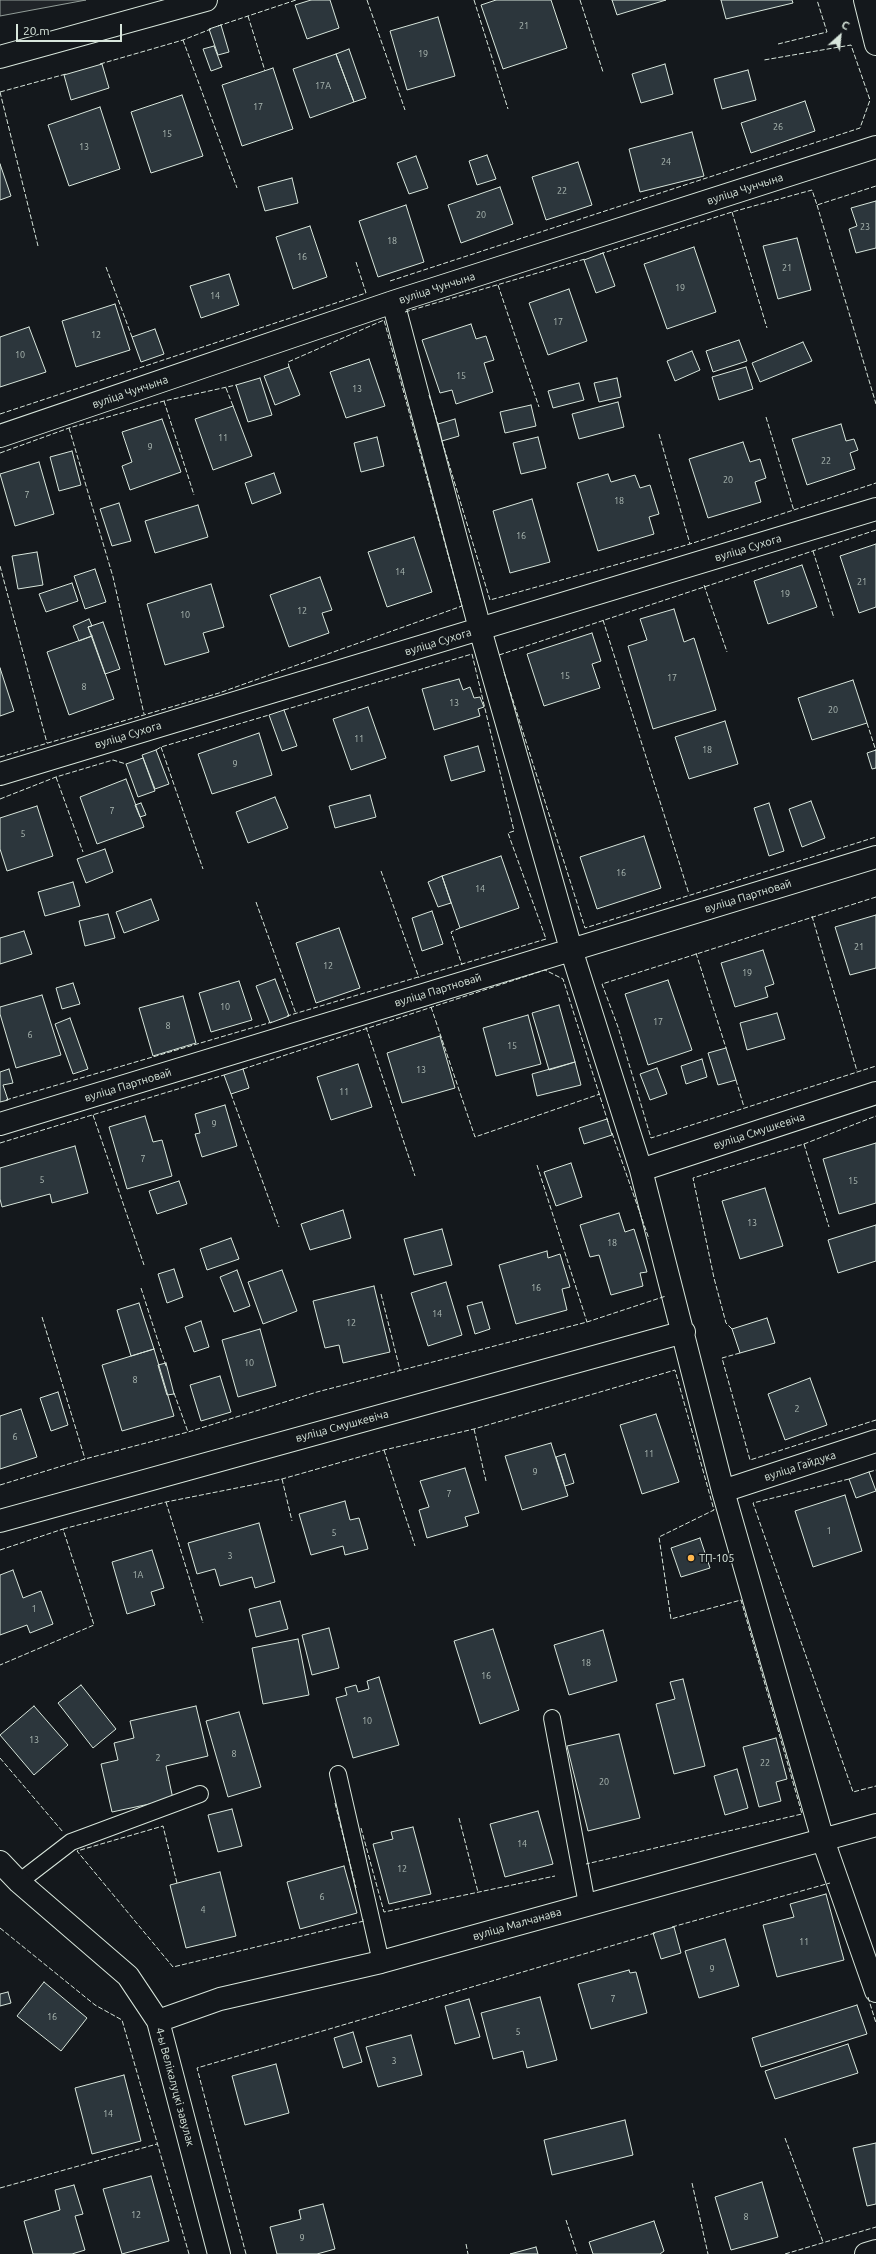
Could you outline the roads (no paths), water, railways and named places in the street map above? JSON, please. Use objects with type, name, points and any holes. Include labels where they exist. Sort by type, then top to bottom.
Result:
[{"type":"street","points":[[0,57],[206,0]]},
{"type":"street","points":[[865,0],[876,44]]},
{"type":"street","name":"вуліца Чунчына","points":[[0,436],[393,302],[876,147]]},
{"type":"street","points":[[393,302],[480,629],[571,949],[641,1170],[684,1332],[723,1490],[823,1840],[876,1991]]},
{"type":"street","name":"вуліца Сухога","points":[[0,774],[876,509]]},
{"type":"street","name":"вуліца Партновай","points":[[0,1124],[876,857]]},
{"type":"street","name":"вуліца Смушкевіча","points":[[641,1170],[876,1093]]},
{"type":"street","name":"вуліца Смушкевіча","points":[[0,1521],[684,1332]]},
{"type":"street","name":"вуліца Гайдука","points":[[723,1490],[876,1441]]},
{"type":"street","name":"вуліца Малчанава","points":[[158,2021],[220,1998],[381,1962],[586,1904],[876,1825]]},
{"type":"street","name":"4-ы Велікалуцкі завулак","points":[[0,1862],[19,1882],[128,1976],[158,2021],[219,2254]]},
{"type":"street","points":[[866,2254],[876,2251]]},
{"type":"lane","points":[[552,1718],[586,1904]]},
{"type":"lane","points":[[338,1774],[381,1962]]},
{"type":"lane","points":[[19,1882],[71,1842],[200,1794]]},
{"type":"place","name":"ТП-105","points":[[691,1558]]}]
